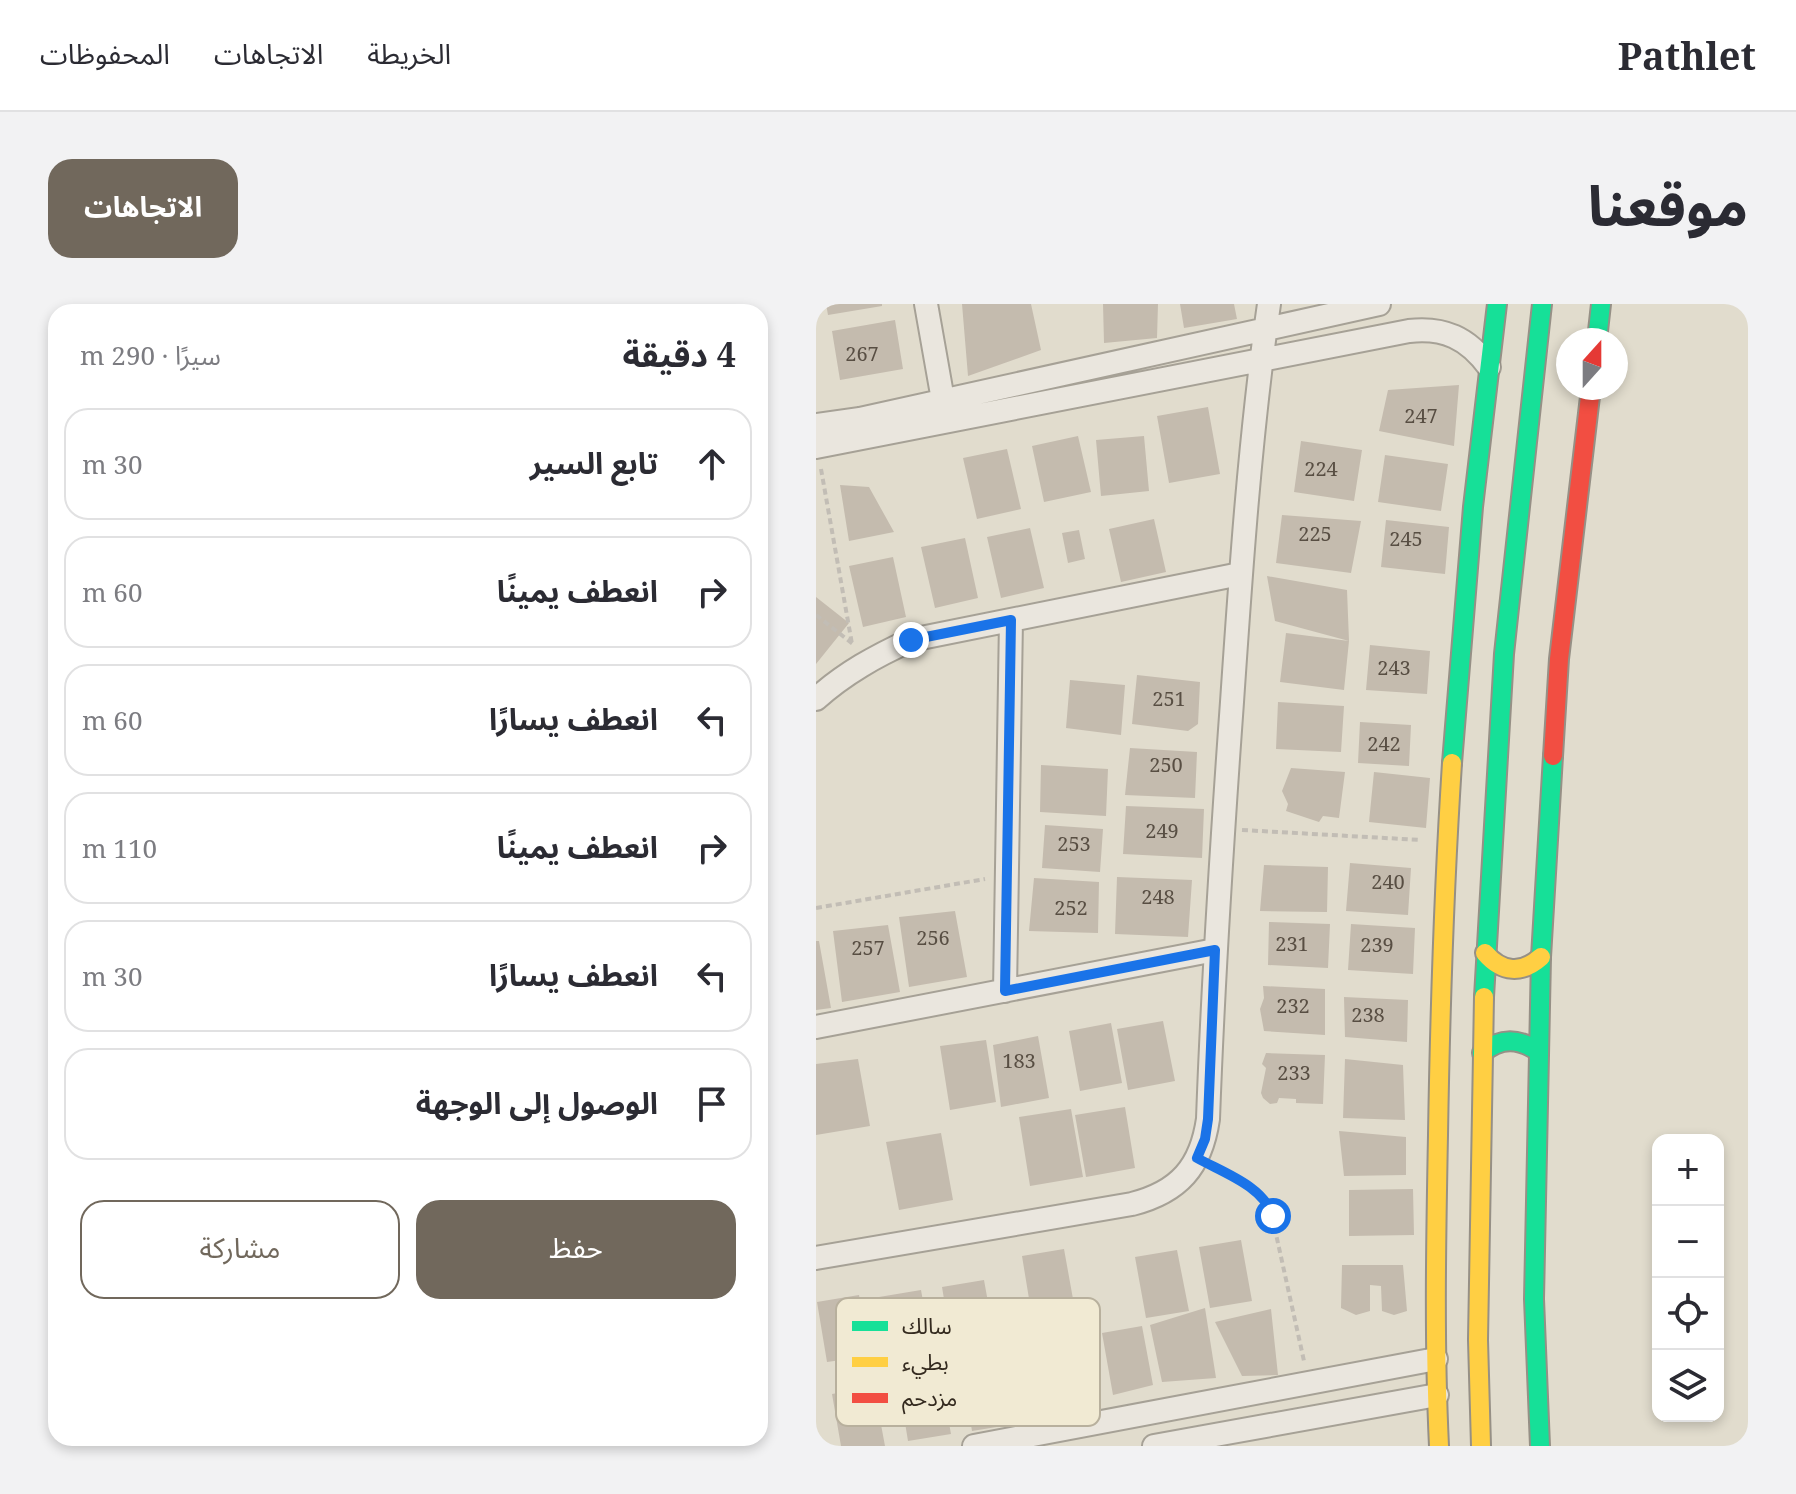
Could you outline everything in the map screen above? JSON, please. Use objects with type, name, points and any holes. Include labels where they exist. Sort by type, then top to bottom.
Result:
[{"type":"main road","points":[[1439,1446],[1436,1359],[1440,1004],[1448,841],[1460,652],[1497,304]]},
{"type":"main road","points":[[1481,1446],[1478,1340],[1485,953],[1504,654],[1542,304]]},
{"type":"main road","points":[[1598,328],[1601,304]]},
{"type":"main road","points":[[1540,1446],[1534,1299],[1541,957],[1559,659],[1590,400]]},
{"type":"main road","points":[[1485,953],[1501,968],[1512,971],[1533,965],[1541,957]]},
{"type":"main road","points":[[1482,1053],[1499,1041],[1510,1039],[1531,1045],[1539,1052]]},
{"type":"street","points":[[926,304],[943,400]]},
{"type":"street","points":[[816,1258],[1152,1199],[1178,1182],[1197,1158],[1205,1139],[1208,1119],[1215,950],[1240,574],[1269,304]]},
{"type":"street","points":[[817,439],[860,419],[1379,304]]},
{"type":"street","points":[[817,439],[1428,329],[1464,340],[1478,351],[1489,367]]},
{"type":"street","points":[[816,699],[834,682],[871,658],[911,640],[1240,574]]},
{"type":"street","points":[[1005,991],[1011,620]]},
{"type":"street","points":[[816,1027],[1215,950]]},
{"type":"street","points":[[1100,1422],[1436,1359]]},
{"type":"street","points":[[1154,1446],[1437,1395]]},
{"type":"street","points":[[974,1446],[1080,1426]]},
{"type":"path","points":[[817,439],[852,644]]},
{"type":"path","points":[[816,615],[871,658]]},
{"type":"path","points":[[1223,829],[1448,841]]},
{"type":"path","points":[[816,908],[1007,875]]},
{"type":"path","points":[[1197,1158],[1254,1190],[1270,1207],[1309,1383]]},
{"type":"building","points":[[826,304],[882,304],[882,306],[828,315]]},
{"type":"building","points":[[962,304],[1031,304],[1041,350],[968,376]]},
{"type":"building","points":[[1103,304],[1158,304],[1157,338],[1104,343]]},
{"type":"building","points":[[1180,304],[1234,304],[1237,319],[1184,328]]},
{"type":"building","points":[[895,320],[903,369],[840,380],[832,331]]},
{"type":"building","points":[[1459,385],[1454,446],[1379,431],[1388,390]]},
{"type":"building","points":[[1208,407],[1220,474],[1169,483],[1157,416]]},
{"type":"building","points":[[1078,436],[1091,492],[1044,502],[1032,446]]},
{"type":"building","points":[[1144,436],[1149,491],[1101,496],[1096,440]]},
{"type":"building","points":[[1301,441],[1362,450],[1354,501],[1294,492]]},
{"type":"building","points":[[1007,449],[1021,509],[977,519],[963,458]]},
{"type":"building","points":[[1385,455],[1448,464],[1441,511],[1378,502]]},
{"type":"building","points":[[840,485],[869,487],[894,532],[849,541]]},
{"type":"building","points":[[1282,515],[1361,521],[1351,573],[1276,563]]},
{"type":"building","points":[[1154,519],[1166,572],[1121,582],[1109,529]]},
{"type":"building","points":[[1386,520],[1449,527],[1445,574],[1381,567]]},
{"type":"building","points":[[1030,528],[1044,588],[1001,598],[987,537]]},
{"type":"building","points":[[1079,530],[1085,559],[1068,563],[1062,533]]},
{"type":"building","points":[[965,538],[978,598],[935,608],[921,547]]},
{"type":"building","points":[[893,557],[906,617],[863,627],[849,566]]},
{"type":"building","points":[[1267,576],[1347,590],[1349,641],[1275,621]]},
{"type":"building","points":[[816,597],[849,623],[816,664]]},
{"type":"building","points":[[1286,633],[1349,641],[1344,690],[1280,682]]},
{"type":"building","points":[[1370,645],[1430,651],[1427,694],[1366,690]]},
{"type":"building","points":[[1137,675],[1200,682],[1198,724],[1188,731],[1132,724]]},
{"type":"building","points":[[1070,680],[1125,685],[1121,735],[1066,728]]},
{"type":"building","points":[[1278,702],[1344,706],[1341,752],[1276,749]]},
{"type":"building","points":[[1360,722],[1411,725],[1409,766],[1358,763]]},
{"type":"building","points":[[1130,748],[1197,752],[1195,798],[1125,795]]},
{"type":"building","points":[[1041,765],[1108,769],[1106,816],[1040,812]]},
{"type":"building","points":[[1291,768],[1345,772],[1339,818],[1323,816],[1319,822],[1286,811],[1288,804],[1282,791]]},
{"type":"building","points":[[1374,772],[1430,778],[1426,828],[1369,822]]},
{"type":"building","points":[[1126,806],[1204,809],[1202,858],[1123,854]]},
{"type":"building","points":[[1045,825],[1103,829],[1100,872],[1042,868]]},
{"type":"building","points":[[1350,863],[1411,868],[1408,915],[1346,911]]},
{"type":"building","points":[[1264,865],[1328,867],[1327,912],[1260,911]]},
{"type":"building","points":[[1117,877],[1192,880],[1188,937],[1115,934]]},
{"type":"building","points":[[1034,878],[1099,882],[1098,933],[1029,931]]},
{"type":"building","points":[[955,911],[967,977],[909,987],[899,917]]},
{"type":"building","points":[[1269,922],[1330,924],[1328,968],[1268,965]]},
{"type":"building","points":[[1351,924],[1415,928],[1413,974],[1348,970]]},
{"type":"building","points":[[888,925],[900,992],[842,1002],[833,931]]},
{"type":"building","points":[[816,941],[819,941],[831,1008],[816,1010]]},
{"type":"building","points":[[1263,986],[1325,989],[1325,1035],[1264,1031],[1260,1009],[1264,998]]},
{"type":"building","points":[[1344,997],[1408,1000],[1407,1042],[1345,1037]]},
{"type":"building","points":[[1163,1021],[1175,1081],[1128,1090],[1117,1029]]},
{"type":"building","points":[[1111,1023],[1122,1083],[1080,1091],[1069,1031]]},
{"type":"building","points":[[1038,1036],[1049,1098],[1001,1107],[993,1045]]},
{"type":"building","points":[[986,1040],[996,1102],[950,1110],[940,1046]]},
{"type":"building","points":[[1266,1053],[1325,1055],[1323,1104],[1296,1103],[1296,1099],[1279,1098],[1277,1103],[1270,1104],[1263,1098],[1261,1093],[1266,1068],[1262,1064]]},
{"type":"building","points":[[858,1059],[870,1126],[816,1135],[816,1064]]},
{"type":"building","points":[[1345,1059],[1403,1065],[1405,1120],[1343,1118]]},
{"type":"building","points":[[1125,1107],[1135,1168],[1086,1177],[1075,1115]]},
{"type":"building","points":[[1071,1109],[1083,1177],[1030,1186],[1019,1117]]},
{"type":"building","points":[[1339,1131],[1406,1137],[1406,1175],[1344,1176]]},
{"type":"building","points":[[941,1133],[953,1200],[899,1210],[886,1142]]},
{"type":"building","points":[[1413,1189],[1414,1235],[1349,1236],[1349,1190]]},
{"type":"building","points":[[1241,1240],[1252,1301],[1210,1308],[1199,1247]]},
{"type":"building","points":[[1064,1249],[1073,1298],[1029,1298],[1022,1256]]},
{"type":"building","points":[[1177,1250],[1189,1311],[1146,1318],[1135,1257]]},
{"type":"building","points":[[1342,1265],[1403,1265],[1407,1311],[1394,1315],[1382,1311],[1381,1286],[1370,1285],[1370,1311],[1356,1315],[1341,1308]]},
{"type":"building","points":[[984,1280],[987,1298],[944,1298],[942,1287]]},
{"type":"building","points":[[921,1290],[922,1298],[879,1298]]},
{"type":"building","points":[[836,1299],[836,1361],[827,1362],[817,1302]]},
{"type":"building","points":[[1205,1308],[1216,1378],[1162,1382],[1150,1325]]},
{"type":"building","points":[[1271,1309],[1278,1375],[1242,1376],[1215,1322]]},
{"type":"building","points":[[1142,1326],[1153,1385],[1113,1395],[1102,1333]]},
{"type":"building","points":[[836,1393],[836,1417],[832,1394]]},
{"type":"building","points":[[838,1426],[881,1426],[885,1446],[841,1446]]},
{"type":"building","points":[[906,1426],[950,1426],[951,1434],[908,1441]]},
{"type":"building","points":[[971,1426],[1003,1426],[972,1431]]},
{"type":"traffic: fast","points":[[1452,763],[1473,507],[1497,304]]},
{"type":"traffic: fast","points":[[1484,997],[1504,654],[1542,304]]},
{"type":"traffic: fast","points":[[1598,328],[1601,304]]},
{"type":"traffic: fast","points":[[1540,1446],[1534,1299],[1541,957],[1553,756]]},
{"type":"traffic: fast","points":[[1482,1053],[1496,1044],[1510,1041],[1539,1052]]},
{"type":"traffic: slow","points":[[1439,1446],[1436,1368],[1439,1088],[1452,763]]},
{"type":"traffic: slow","points":[[1485,953],[1498,964],[1512,969],[1527,966],[1541,957]]},
{"type":"traffic: slow","points":[[1481,1446],[1478,1340],[1484,997]]},
{"type":"traffic: jam","points":[[1553,756],[1559,659],[1590,400]]},
{"type":"route","points":[[911,640],[1011,620],[1005,991],[1215,950],[1208,1119],[1205,1139],[1197,1158],[1254,1190],[1264,1198],[1273,1216]]}]
